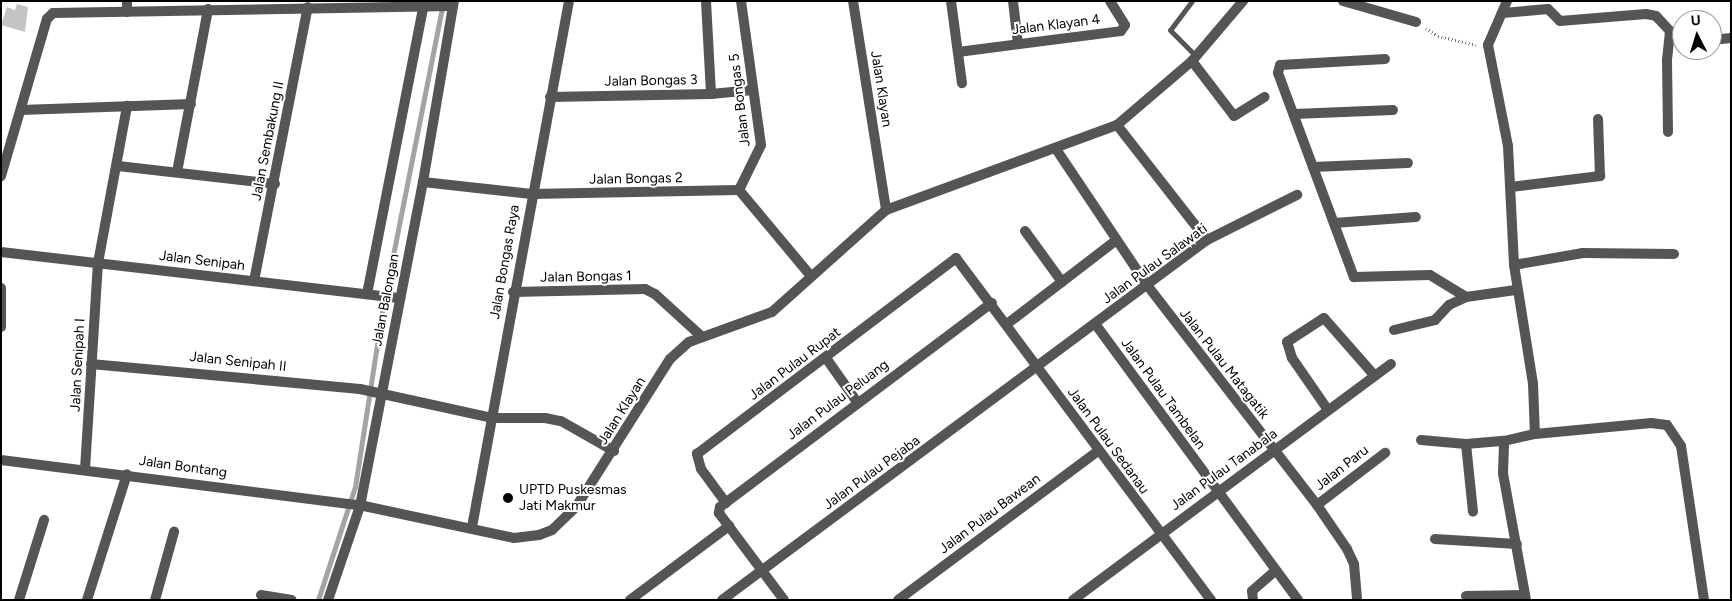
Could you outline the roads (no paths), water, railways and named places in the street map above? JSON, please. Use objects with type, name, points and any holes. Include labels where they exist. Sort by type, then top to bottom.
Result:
[{"type":"street","name":"Jalan Bongas Raya","points":[[472,528],[531,194],[569,1]]},
{"type":"street","points":[[706,1],[711,94]]},
{"type":"street","name":"Jalan Bongas 5","points":[[739,190],[761,146],[740,1]]},
{"type":"street","name":"Jalan Klayan","points":[[853,1],[886,210]]},
{"type":"street","points":[[951,1],[962,83]]},
{"type":"street","points":[[1013,1],[1018,44]]},
{"type":"street","name":"Jalan Klayan 4","points":[[958,52],[1121,31],[1125,25],[1110,1]]},
{"type":"street","name":"Jalan Klayan","points":[[352,505],[514,538],[552,530],[576,507],[614,451],[670,359],[689,342],[701,336],[772,312],[886,210],[1117,125],[1194,59],[1243,1]]},
{"type":"street","points":[[1343,1],[1416,22]]},
{"type":"street","points":[[1507,1],[1488,45],[1503,117],[1511,187],[1516,290],[1533,383],[1535,434]]},
{"type":"street","points":[[369,294],[429,4]]},
{"type":"street","points":[[1,176],[47,19],[53,13],[127,6],[208,9],[452,4]]},
{"type":"street","name":"Jalan Balongan","points":[[328,600],[378,392],[395,297],[423,182],[452,4]]},
{"type":"street","points":[[1503,13],[1550,5],[1560,21],[1646,14],[1656,16],[1670,31],[1667,60],[1668,132]]},
{"type":"street","name":"Jalan Sembakung II","points":[[254,281],[308,7]]},
{"type":"street","points":[[177,172],[208,9]]},
{"type":"street","points":[[1194,59],[1234,116],[1265,97]]},
{"type":"street","points":[[1385,59],[1280,65],[1278,72],[1354,277],[1430,275],[1466,297]]},
{"type":"street","name":"Jalan Bongas 3","points":[[550,97],[711,94],[754,90]]},
{"type":"street","points":[[21,110],[191,104]]},
{"type":"street","name":"Jalan Senipah I","points":[[85,469],[98,263],[118,166],[127,106]]},
{"type":"street","points":[[1294,114],[1393,110]]},
{"type":"street","points":[[1511,187],[1600,176],[1598,119]]},
{"type":"street","points":[[1117,125],[1207,240]]},
{"type":"street","name":"Jalan Pulau Matagatik","points":[[1056,149],[1115,241],[1147,285],[1317,505],[1354,564],[1357,600]]},
{"type":"street","points":[[1313,167],[1408,163]]},
{"type":"street","points":[[118,166],[274,184]]},
{"type":"street","name":"Jalan Bongas 2","points":[[423,182],[531,194],[739,190]]},
{"type":"street","points":[[739,190],[811,276]]},
{"type":"street","name":"Jalan Pulau Salawati","points":[[1038,368],[1207,240],[1297,195]]},
{"type":"street","points":[[1334,223],[1416,217]]},
{"type":"street","points":[[1024,231],[1062,282]]},
{"type":"street","points":[[1007,324],[1115,241]]},
{"type":"street","name":"Jalan Senipah","points":[[1,252],[395,297]]},
{"type":"street","points":[[1514,265],[1582,253],[1674,254]]},
{"type":"street","name":"Jalan Pulau Sedanau","points":[[953,260],[961,261],[1098,451],[1211,600]]},
{"type":"street","name":"Jalan Pulau Rupat","points":[[726,502],[701,469],[697,454],[953,260]]},
{"type":"street","points":[[1,288],[1,327]]},
{"type":"street","name":"Jalan Bongas 1","points":[[514,292],[645,289],[655,294],[701,336]]},
{"type":"street","points":[[1394,330],[1435,320],[1449,306],[1466,297],[1516,290]]},
{"type":"street","name":"Jalan Pulau Peluang","points":[[726,502],[992,302]]},
{"type":"street","points":[[1328,410],[1292,358],[1287,342],[1318,319],[1324,318],[1330,322],[1375,376]]},
{"type":"street","name":"Jalan Pulau Tambelan","points":[[1096,325],[1216,492],[1298,600]]},
{"type":"street","points":[[826,358],[858,402]]},
{"type":"street","name":"Jalan Senipah II","points":[[91,364],[360,389],[492,418],[545,418],[561,421],[614,451]]},
{"type":"street","name":"Jalan Pulau Tanabala","points":[[1073,600],[1216,492],[1391,364]]},
{"type":"street","name":"Jalan Pulau Pejaba","points":[[722,600],[1038,368]]},
{"type":"street","points":[[1421,440],[1466,444],[1504,441],[1535,434],[1651,422],[1667,425],[1674,432],[1684,461],[1704,600]]},
{"type":"street","points":[[1466,596],[1525,598],[1503,473],[1504,441]]},
{"type":"street","points":[[1466,444],[1473,512]]},
{"type":"street","name":"Jalan Pulau Bawean","points":[[898,600],[1098,451]]},
{"type":"street","name":"Jalan Paru","points":[[1317,505],[1385,453]]},
{"type":"street","name":"Jalan Bontang","points":[[1,460],[127,474],[352,505]]},
{"type":"street","points":[[87,600],[127,474]]},
{"type":"street","points":[[726,502],[719,513],[764,569],[784,600]]},
{"type":"street","points":[[19,600],[44,520]]},
{"type":"street","points":[[630,600],[729,526]]},
{"type":"street","points":[[155,600],[174,532]]},
{"type":"street","points":[[1435,540],[1517,544]]},
{"type":"street","points":[[1253,600],[1252,591],[1275,571]]},
{"type":"street","points":[[261,595],[292,600]]},
{"type":"lane","points":[[1192,1],[1170,30],[1194,59]]},
{"type":"waterway","points":[[318,600],[355,487],[383,306],[442,8]]},
{"type":"place","name":"UPTD Puskesmas Jati Makmur","points":[[508,498]]}]
